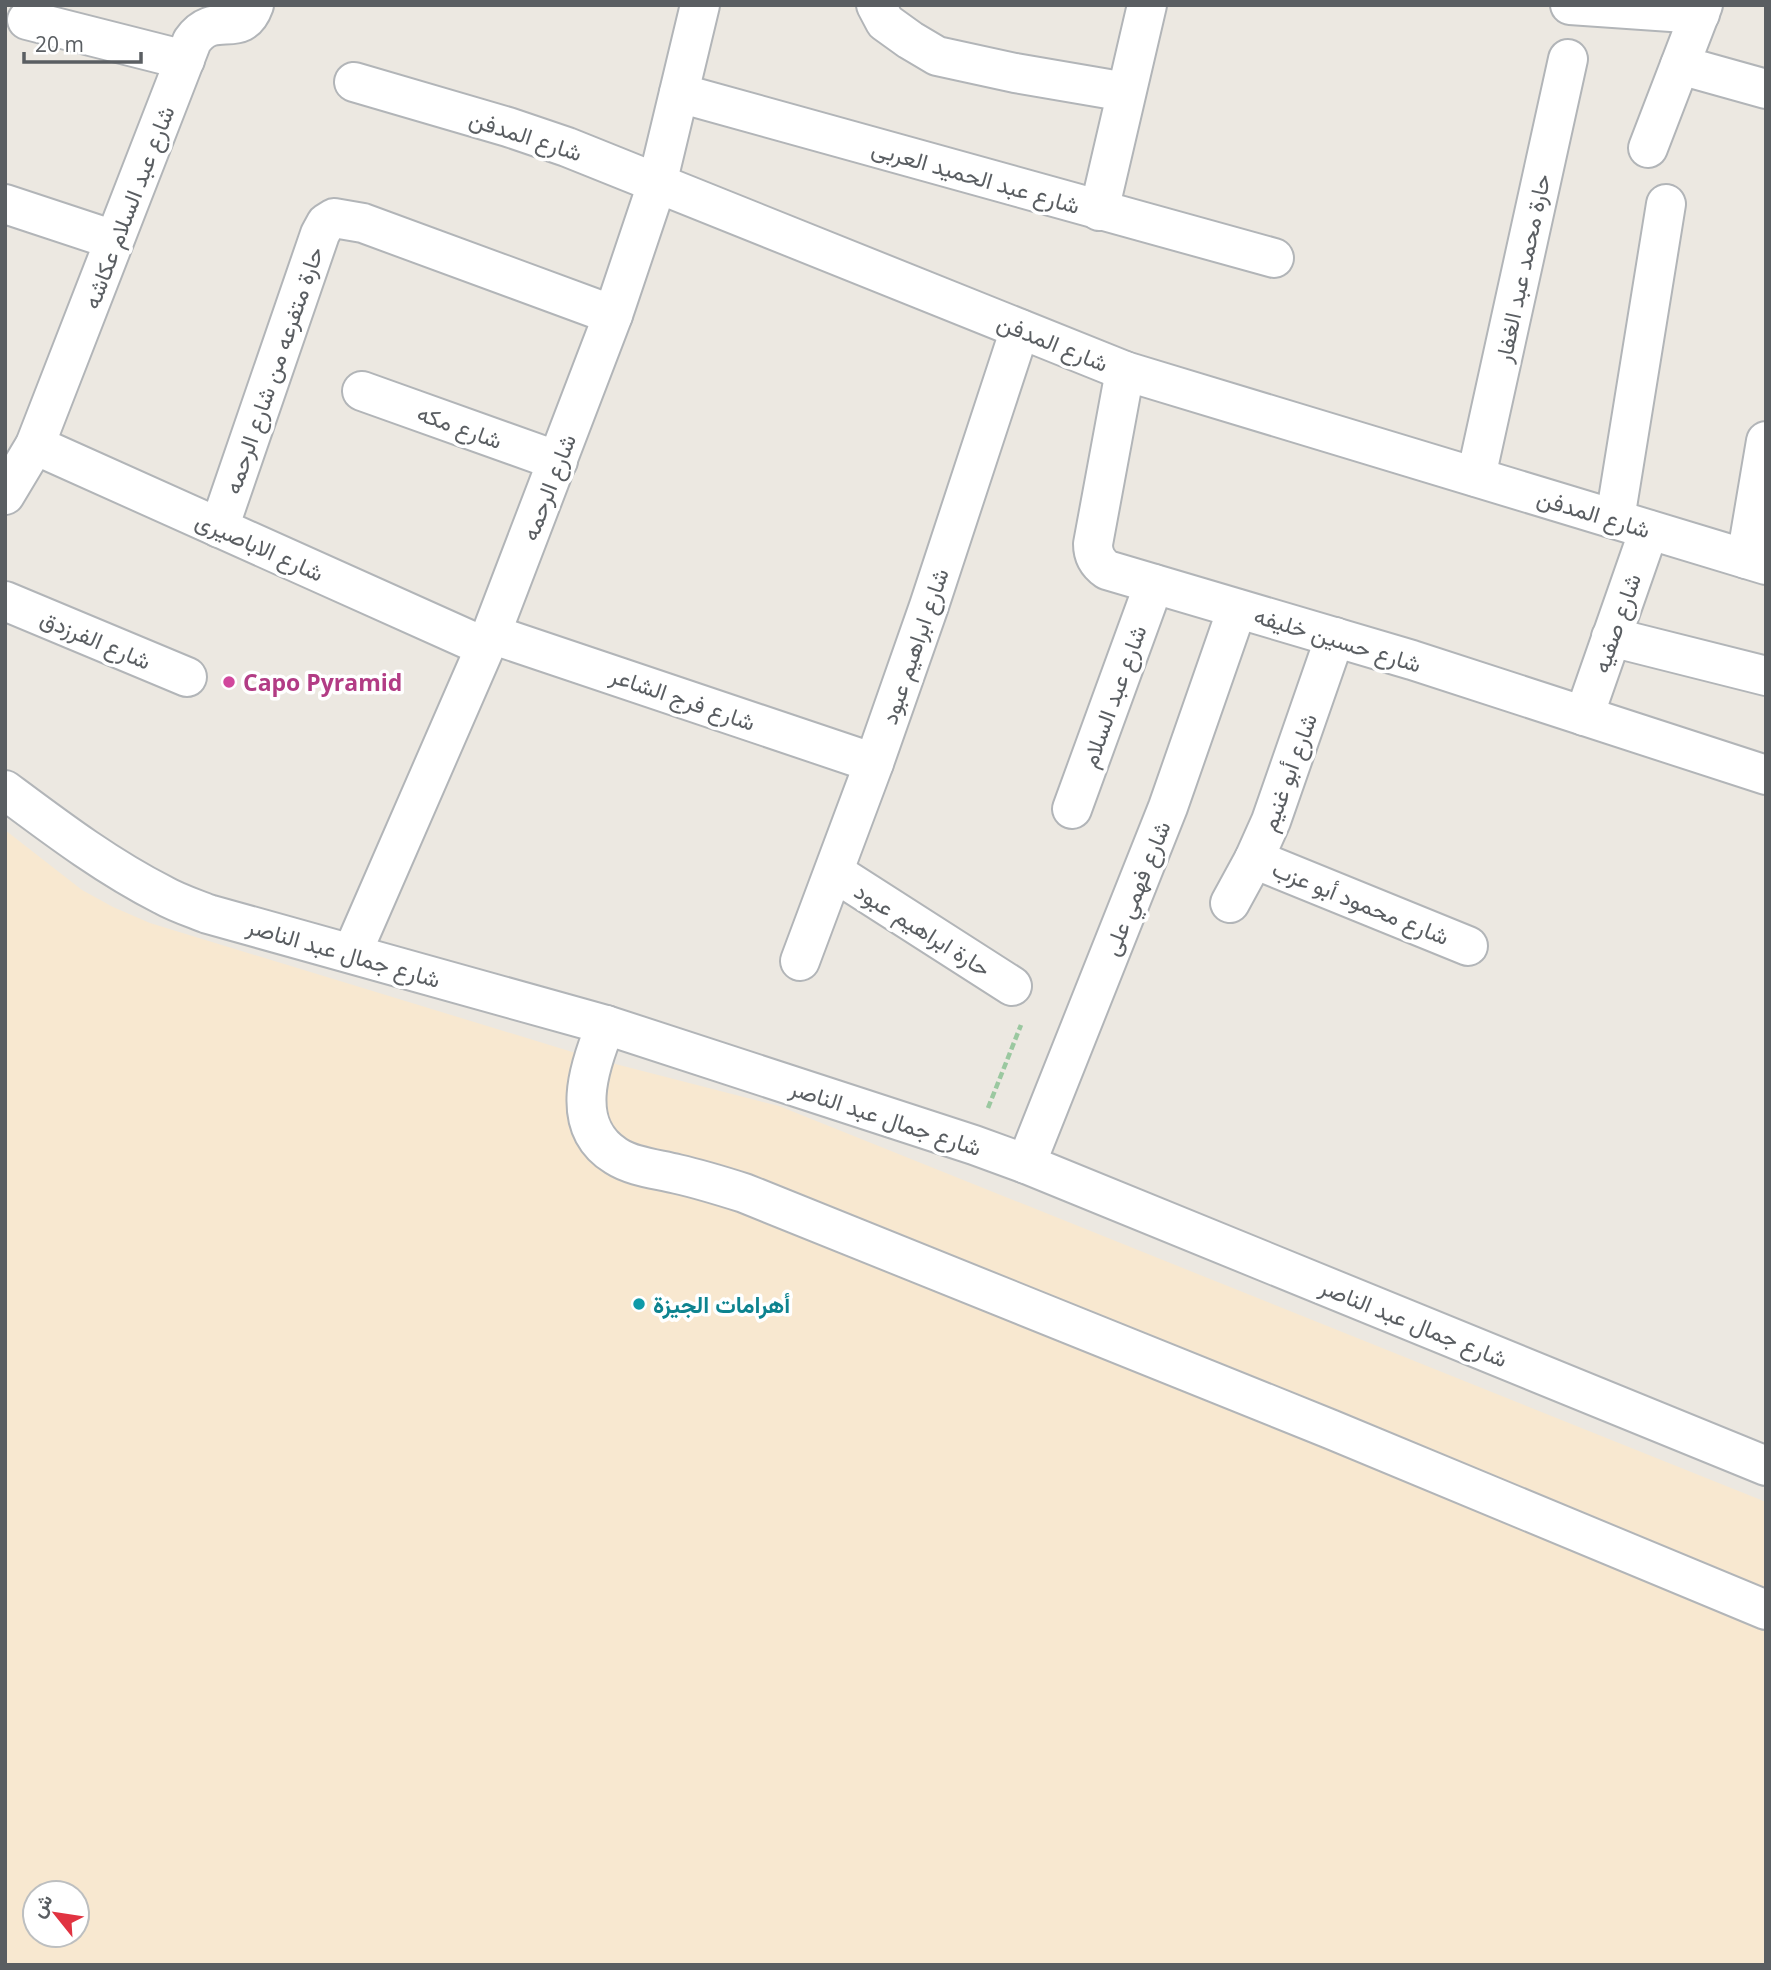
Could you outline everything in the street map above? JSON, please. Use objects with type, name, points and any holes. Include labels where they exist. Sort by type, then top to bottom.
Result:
[{"type":"street","name":"شارع عبد السلام عكاشه","points":[[5,495],[35,445],[192,41],[197,33],[213,24],[239,24],[250,15],[254,5]]},
{"type":"street","name":"شارع الرحمه","points":[[352,953],[488,640],[613,316],[657,184],[701,5]]},
{"type":"street","points":[[876,5],[885,22],[937,56],[1126,92]]},
{"type":"street","points":[[1099,211],[1147,5]]},
{"type":"street","points":[[1570,5],[1701,10],[1648,148]]},
{"type":"street","points":[[27,20],[185,60]]},
{"type":"street","name":"حارة محمد عبد الغفار","points":[[1476,477],[1568,58]]},
{"type":"street","points":[[1680,65],[1766,89]]},
{"type":"street","name":"شارع المدفن","points":[[354,82],[537,136],[1125,371],[1756,562]]},
{"type":"street","name":"شارع عبد الحميد العربى","points":[[679,93],[1274,258]]},
{"type":"street","points":[[5,204],[114,240]]},
{"type":"street","points":[[1632,525],[1667,204]]},
{"type":"street","name":"حارة متفرعه من شارع الرحمه","points":[[219,528],[320,234],[326,223],[334,218],[363,222],[613,316]]},
{"type":"street","name":"شارع ابراهيم عبود","points":[[800,961],[874,763],[944,610],[1020,329]]},
{"type":"street","name":"شارع حسين خليفه","points":[[1125,371],[1093,551],[1100,565],[1107,570],[1335,637],[1766,775]]},
{"type":"street","name":"شارع مكه","points":[[362,391],[558,461]]},
{"type":"street","points":[[1756,562],[1766,441]]},
{"type":"street","name":"شارع الاباصيرى","points":[[35,445],[219,528],[488,640]]},
{"type":"street","name":"شارع صفيه","points":[[1584,716],[1611,637],[1632,525]]},
{"type":"street","name":"شارع عبد السلام","points":[[1072,808],[1154,584]]},
{"type":"street","name":"شارع الفرزدق","points":[[5,601],[187,677]]},
{"type":"street","name":"شارع فهمي على","points":[[1026,1164],[1168,807],[1237,608]]},
{"type":"street","name":"شارع أبو غنيم","points":[[1230,903],[1272,821],[1335,637]]},
{"type":"street","points":[[1611,637],[1766,676]]},
{"type":"street","name":"شارع فرج الشاعر","points":[[488,640],[874,763]]},
{"type":"street","name":"شارع جمال عبد الناصر","points":[[5,790],[75,842],[127,875],[165,896],[208,914],[606,1025],[974,1145],[1766,1466]]},
{"type":"street","name":"شارع محمود أبو عزب","points":[[1254,859],[1468,946]]},
{"type":"street","name":"حارة ابراهيم عبود","points":[[834,872],[1012,986]]},
{"type":"street","points":[[606,1025],[592,1058],[585,1105],[590,1125],[600,1142],[615,1156],[634,1164],[744,1193],[1330,1429],[1766,1610]]},
{"type":"path","points":[[974,1145],[1021,1026]]},
{"type":"sand","name":"أهرامات الجيزة","points":[[5,830],[82,890],[150,923],[592,1058],[779,1106],[1766,1502],[1766,1965],[5,1965]]},
{"type":"place","name":"Capo Pyramid","points":[[229,682]]},
{"type":"place","name":"أهرامات الجيزة","points":[[639,1304]]}]
